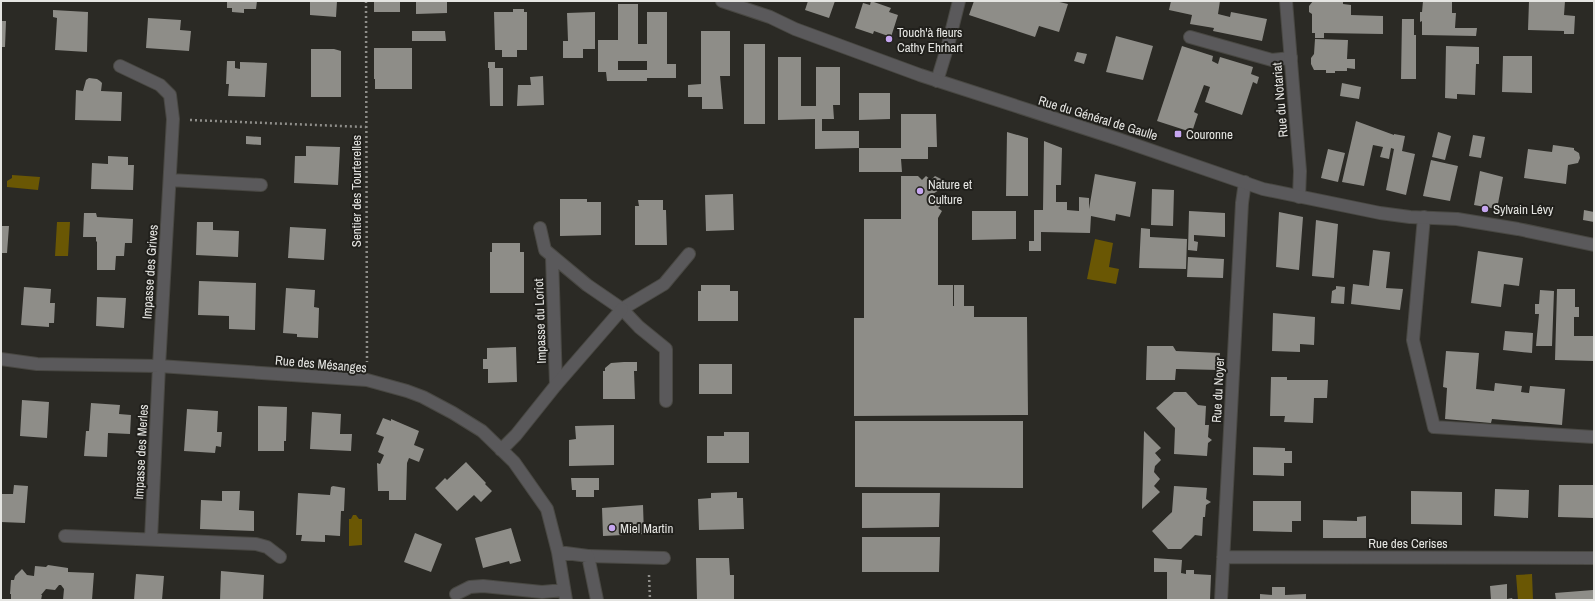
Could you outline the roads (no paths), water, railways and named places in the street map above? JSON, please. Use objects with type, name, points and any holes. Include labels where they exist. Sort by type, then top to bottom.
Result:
[{"type":"street","name":"Rue du Général de Gaulle","points":[[722,1],[770,17],[795,30],[936,81],[1118,139],[1263,189],[1380,213],[1458,220],[1512,228],[1594,245]]},
{"type":"street","points":[[936,81],[948,45],[959,1]]},
{"type":"street","name":"Rue du Notariat","points":[[1286,1],[1300,171],[1299,197]]},
{"type":"street","points":[[1190,37],[1272,60],[1291,58]]},
{"type":"street","name":"Impasse des Grives","points":[[120,66],[160,84],[170,95],[173,119],[159,366]]},
{"type":"street","points":[[170,180],[261,185]]},
{"type":"street","name":"Rue du Noyer","points":[[1221,600],[1222,556],[1242,203],[1245,182]]},
{"type":"street","points":[[1424,217],[1413,340],[1434,427],[1594,437]]},
{"type":"street","name":"Impasse du Loriot","points":[[540,228],[544,250],[587,285],[622,309],[638,327],[666,349],[666,401]]},
{"type":"street","points":[[501,450],[516,435],[556,385],[622,309],[664,284],[688,254]]},
{"type":"street","name":"Impasse du Loriot","points":[[552,256],[556,385]]},
{"type":"street","name":"Rue des Mésanges","points":[[1,359],[37,364],[159,366],[367,380],[407,391],[438,404],[482,431],[514,462],[547,509],[558,552],[565,595],[483,586],[470,587],[456,594]]},
{"type":"street","name":"Impasse des Merles","points":[[151,539],[159,366]]},
{"type":"street","points":[[65,536],[256,544],[267,547],[280,557]]},
{"type":"street","points":[[558,552],[588,556],[664,558]]},
{"type":"street","points":[[588,556],[597,600]]},
{"type":"street","name":"Rue des Cerises","points":[[1222,556],[1594,558]]},
{"type":"place","name":"Touch'à fleurs Cathy Ehrhart","points":[[889,39]]},
{"type":"place","name":"Couronne","points":[[1178,134]]},
{"type":"place","name":"Nature et Culture","points":[[920,191]]},
{"type":"place","name":"Sylvain Lévy","points":[[1485,209]]},
{"type":"place","name":"Miel Martin","points":[[612,528]]}]
